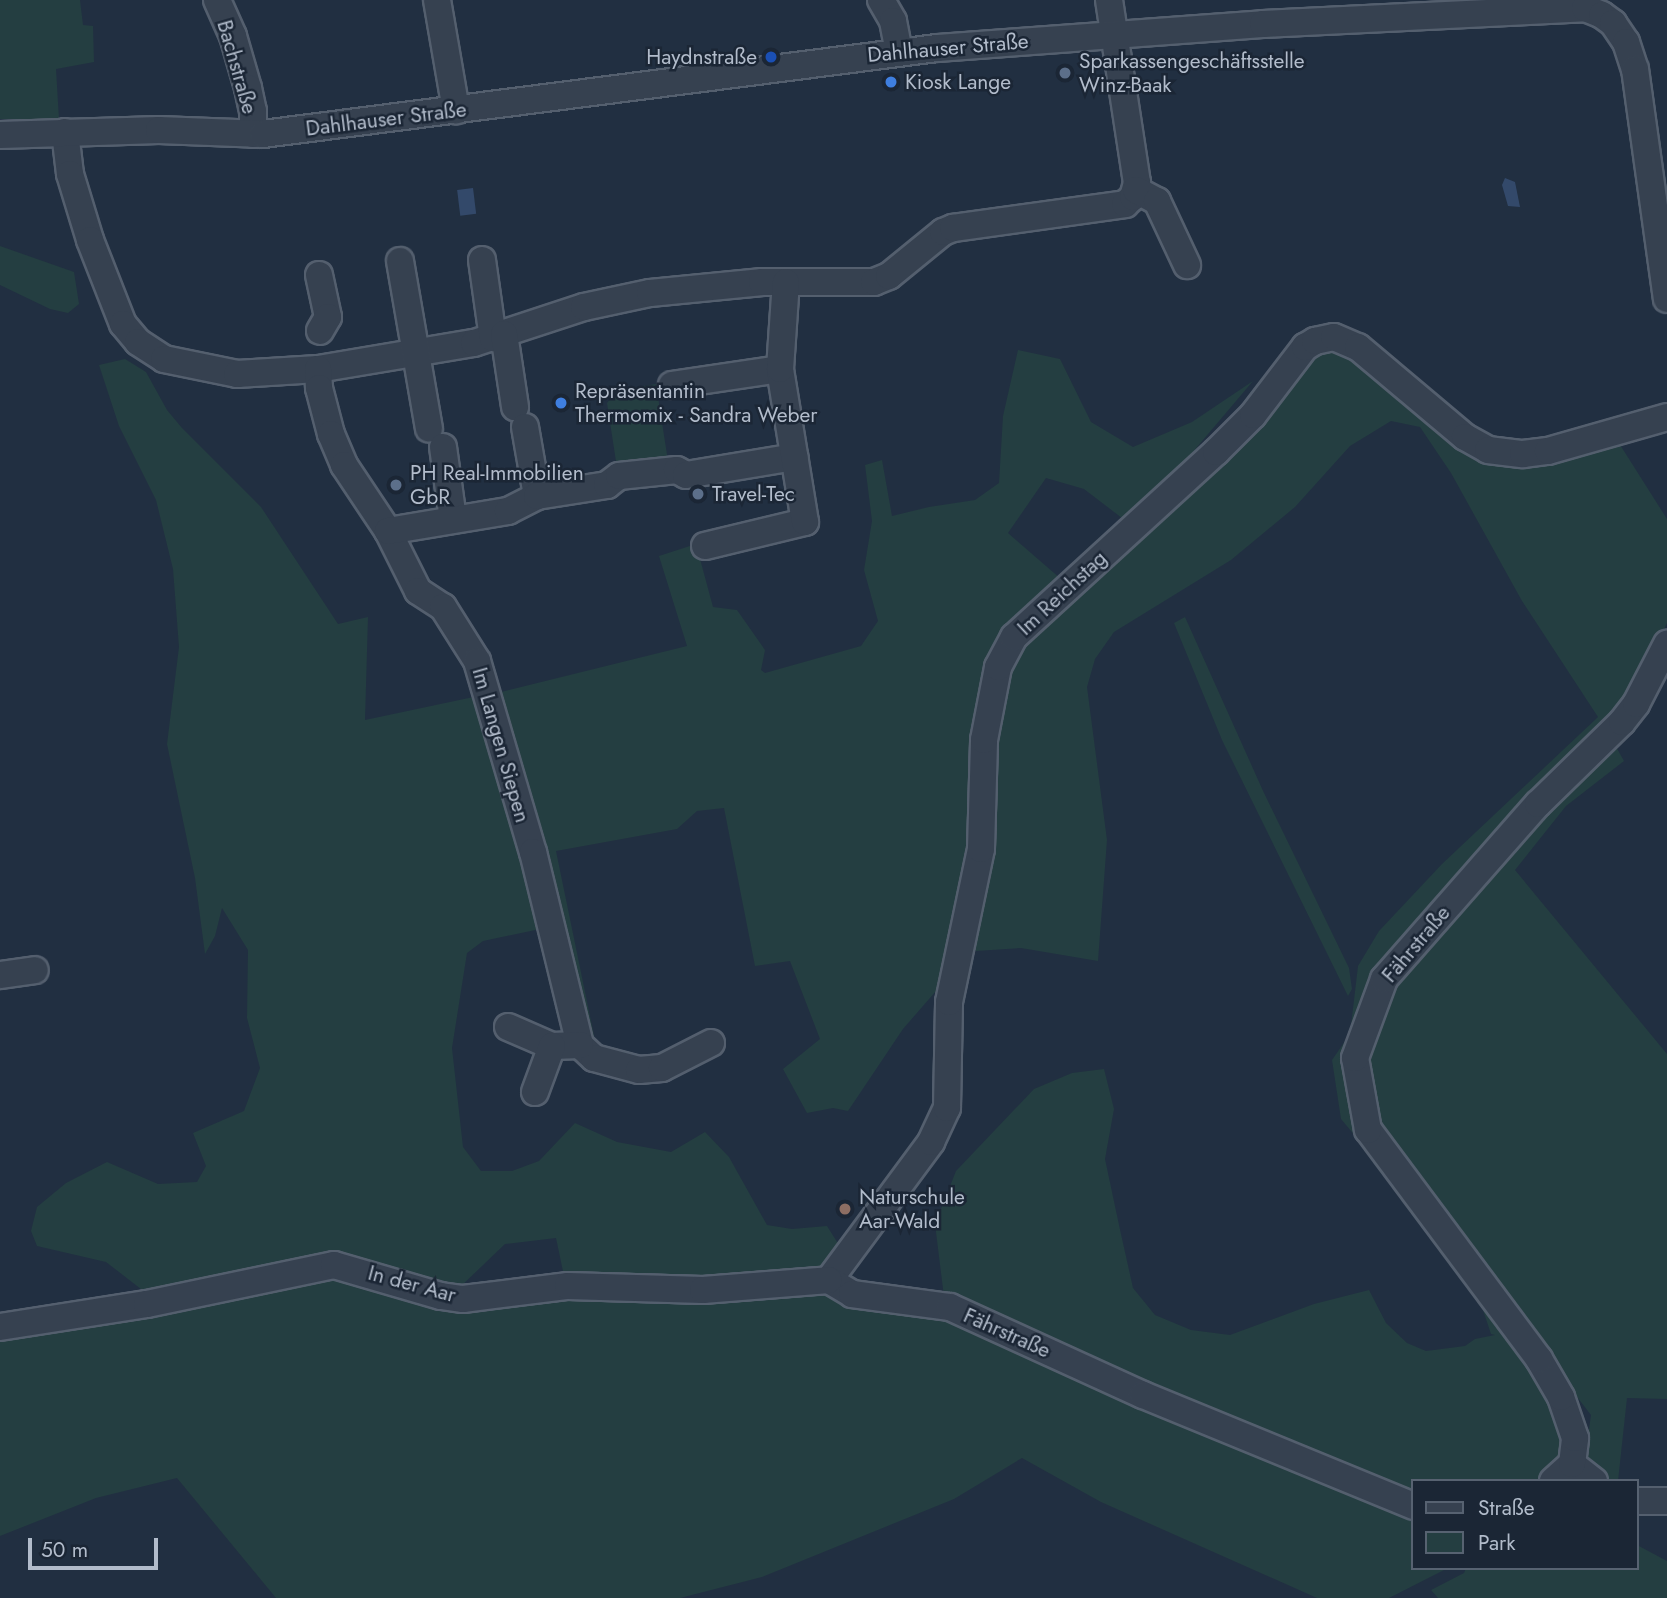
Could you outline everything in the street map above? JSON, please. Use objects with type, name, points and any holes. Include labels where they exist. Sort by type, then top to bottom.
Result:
[{"type":"street","name":"Bachstraße","points":[[217,0],[233,36],[248,88],[253,111],[253,134]]},
{"type":"street","points":[[438,0],[456,110]]},
{"type":"street","points":[[881,0],[892,21],[898,52]]},
{"type":"street","points":[[65,132],[70,174],[90,240],[111,299],[133,338],[164,359],[215,370],[252,375],[318,369],[416,355],[498,336],[584,307],[650,293],[719,284],[874,282],[889,276],[943,232],[953,228],[1116,207],[1129,202],[1136,190],[1137,175],[1109,0]]},
{"type":"street","name":"Dahlhauser Straße","points":[[0,135],[159,130],[253,134],[898,52],[1113,34],[1337,10],[1585,4],[1613,23],[1626,42],[1635,69],[1667,299]]},
{"type":"street","points":[[1136,190],[1157,201],[1187,265]]},
{"type":"street","points":[[482,260],[537,496]]},
{"type":"street","points":[[400,261],[416,355],[453,519]]},
{"type":"street","points":[[319,275],[328,317],[320,331]]},
{"type":"street","points":[[705,546],[805,522],[780,369],[786,282]]},
{"type":"street","name":"Im Reichstag","points":[[829,1280],[931,1142],[947,1108],[949,1003],[981,849],[984,740],[991,692],[1003,653],[1014,637],[1225,443],[1253,415],[1299,354],[1315,341],[1334,337],[1358,347],[1465,437],[1488,450],[1523,454],[1548,451],[1667,418]]},
{"type":"street","name":"Im Langen Siepen","points":[[318,369],[319,388],[335,446],[344,465],[388,531],[418,591],[443,607],[478,662],[533,852],[580,1045]]},
{"type":"street","points":[[672,385],[780,369]]},
{"type":"street","points":[[388,531],[508,511],[537,496],[607,485],[619,476],[628,474],[677,470],[686,475],[795,457]]},
{"type":"street","name":"Fährstraße","points":[[1587,1479],[1562,1472],[1574,1438],[1562,1397],[1539,1359],[1368,1130],[1355,1058],[1384,979],[1538,804],[1622,722],[1636,704],[1667,644]]},
{"type":"street","points":[[0,975],[35,970]]},
{"type":"street","points":[[535,1092],[547,1043],[568,996]]},
{"type":"street","points":[[508,1027],[547,1043],[580,1045],[594,1058],[639,1070],[662,1068],[711,1044]]},
{"type":"street","name":"In der Aar","points":[[0,1327],[147,1304],[334,1265],[441,1296],[463,1299],[568,1286],[703,1290],[829,1280]]},
{"type":"street","name":"Fährstraße","points":[[829,1280],[852,1294],[950,1307],[1143,1395],[1412,1506]]},
{"type":"street","points":[[1639,1501],[1667,1501]]},
{"type":"green space","points":[[0,0],[80,0],[83,25],[93,26],[94,62],[56,69],[59,119],[0,119]]},
{"type":"green space","points":[[0,246],[74,272],[79,304],[68,313],[50,309],[0,285]]},
{"type":"green space","points":[[1334,329],[1462,442],[1617,440],[1667,519],[1667,623],[1621,720],[1381,980],[1352,1056],[1366,1133],[1574,1417],[1567,1479],[1412,1479],[1412,1570],[1444,1570],[1389,1598],[1317,1598],[1101,1502],[1022,1458],[954,1499],[762,1577],[680,1598],[276,1598],[177,1478],[96,1498],[0,1536],[0,1341],[326,1266],[451,1304],[810,1289],[945,1305],[935,1224],[956,1171],[1034,1089],[1072,1073],[1104,1069],[1114,1109],[1105,1159],[1133,1288],[1155,1315],[1191,1330],[1230,1335],[1314,1304],[1369,1290],[1386,1323],[1407,1343],[1426,1351],[1465,1346],[1475,1339],[1495,1335],[1491,1334],[1483,1310],[1408,1199],[1341,1119],[1332,1060],[1350,1034],[1358,966],[1379,931],[1442,864],[1598,717],[1522,601],[1451,473],[1420,427],[1391,421],[1350,446],[1295,507],[1231,560],[1114,632],[1095,659],[1087,687],[1107,840],[1098,961],[1021,948],[976,951],[969,944],[1009,657]]},
{"type":"green space","points":[[1018,350],[1060,359],[1091,422],[1133,447],[1192,422],[1253,381],[1131,525],[1084,489],[1046,478],[1008,533],[1061,579],[996,648],[972,847],[943,983],[903,1029],[848,1111],[833,1108],[807,1113],[783,1069],[820,1039],[790,961],[755,966],[724,808],[697,811],[677,829],[556,851],[598,1055],[588,1045],[493,694],[687,646],[659,556],[696,544],[713,607],[737,610],[765,650],[761,670],[765,673],[861,646],[878,621],[864,570],[872,521],[865,465],[882,460],[892,516],[975,500],[999,483],[1003,416]]},
{"type":"green space","points":[[125,359],[146,372],[167,410],[182,428],[261,507],[338,624],[368,617],[365,720],[483,695],[545,928],[483,941],[467,953],[452,1048],[463,1147],[481,1171],[512,1171],[539,1161],[575,1123],[617,1142],[671,1152],[705,1132],[729,1157],[767,1225],[792,1229],[827,1226],[839,1245],[825,1274],[700,1288],[564,1276],[556,1238],[505,1244],[457,1290],[326,1259],[150,1296],[106,1262],[37,1246],[31,1231],[37,1207],[66,1183],[107,1162],[158,1184],[197,1182],[206,1166],[193,1133],[244,1111],[260,1068],[247,1018],[248,950],[222,908],[215,936],[205,954],[195,878],[167,744],[179,647],[173,569],[156,500],[119,426],[99,365]]},
{"type":"green space","points":[[656,384],[668,461],[617,468],[607,403],[617,390]]},
{"type":"green space","points":[[1185,617],[1264,793],[1349,968],[1352,989],[1348,996],[1222,740],[1174,623]]},
{"type":"green space","points":[[1610,736],[1624,761],[1566,806],[1515,870],[1667,1054],[1667,1399],[1627,1398],[1618,1479],[1595,1479],[1583,1473],[1591,1415],[1370,1129],[1357,1058],[1387,979]]},
{"type":"green space","points":[[1639,1546],[1667,1561],[1667,1598],[1438,1598],[1431,1590],[1465,1570],[1639,1570]]},
{"type":"water","points":[[1505,178],[1515,182],[1520,207],[1508,206],[1502,185]]},
{"type":"water","points":[[473,188],[476,214],[460,216],[457,190]]},
{"type":"place","name":"Haydnstraße","points":[[771,57]]},
{"type":"place","name":"Sparkassengeschäftsstelle Winz-Baak","points":[[1065,73]]},
{"type":"place","name":"Kiosk Lange","points":[[891,82]]},
{"type":"place","name":"Repräsentantin Thermomix - Sandra Weber","points":[[561,403]]},
{"type":"place","name":"PH Real-Immobilien GbR","points":[[396,485]]},
{"type":"place","name":"Travel-Tec","points":[[698,494]]},
{"type":"place","name":"Naturschule Aar-Wald","points":[[845,1209]]}]
